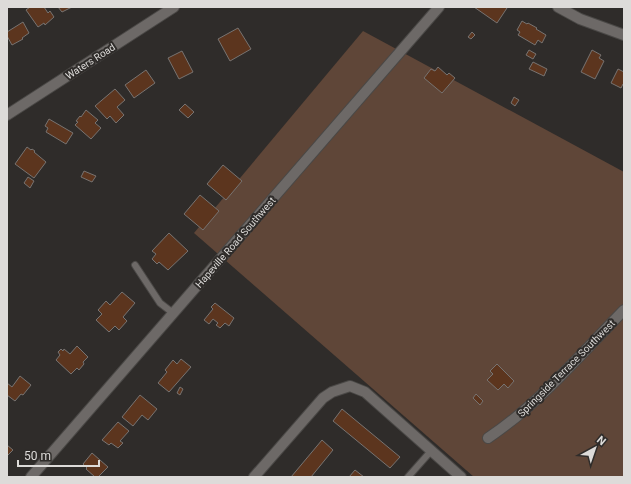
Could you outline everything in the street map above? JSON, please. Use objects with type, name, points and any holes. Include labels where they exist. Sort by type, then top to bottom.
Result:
[{"type":"street","name":"Waters Road","points":[[7,114],[174,7]]},
{"type":"street","name":"Hapeville Road Southwest","points":[[31,477],[439,7]]},
{"type":"street","points":[[558,7],[580,19],[624,36]]},
{"type":"street","name":"Springside Terrace Southwest","points":[[488,438],[506,426],[541,396],[624,310]]},
{"type":"street","points":[[254,477],[323,398],[332,392],[350,386],[365,392],[461,477]]},
{"type":"lane","points":[[135,265],[160,303],[173,313]]},
{"type":"lane","points":[[408,477],[431,450]]},
{"type":"shaded area","points":[[363,31],[624,172],[624,477],[474,477],[194,233]]},
{"type":"building","points":[[30,7],[44,7],[48,13],[50,11],[54,17],[45,25],[44,23],[38,27],[26,10]]},
{"type":"building","points":[[58,7],[72,7],[62,12]]},
{"type":"building","points":[[474,7],[505,7],[507,8],[497,23]]},
{"type":"building","points":[[522,21],[537,28],[536,29],[546,35],[542,43],[538,40],[535,45],[518,35],[520,32],[517,30]]},
{"type":"building","points":[[23,22],[29,33],[22,38],[23,39],[12,45],[7,36],[7,32]]},
{"type":"building","points":[[238,28],[251,49],[230,61],[218,39]]},
{"type":"building","points":[[472,32],[475,35],[471,39],[468,37]]},
{"type":"building","points":[[529,50],[536,54],[533,59],[526,55]]},
{"type":"building","points":[[592,50],[601,55],[599,58],[604,61],[595,79],[581,72]]},
{"type":"building","points":[[182,51],[193,72],[179,79],[168,58]]},
{"type":"building","points":[[533,62],[547,69],[544,76],[529,69]]},
{"type":"building","points":[[438,67],[447,75],[449,73],[455,78],[442,93],[424,78],[431,69],[435,71]]},
{"type":"building","points":[[618,69],[624,72],[624,85],[623,84],[621,88],[611,83]]},
{"type":"building","points":[[146,70],[155,83],[134,98],[125,85]]},
{"type":"building","points":[[115,89],[125,100],[117,107],[124,115],[116,123],[110,116],[107,119],[95,106]]},
{"type":"building","points":[[514,97],[519,100],[515,106],[511,103]]},
{"type":"building","points":[[185,104],[194,112],[188,118],[179,110]]},
{"type":"building","points":[[86,110],[98,120],[95,123],[101,128],[91,139],[75,125],[78,122],[76,121]]},
{"type":"building","points":[[49,119],[73,133],[66,144],[46,132],[48,128],[45,126]]},
{"type":"building","points":[[27,147],[35,151],[34,152],[46,162],[34,178],[15,164]]},
{"type":"building","points":[[223,165],[242,181],[226,200],[207,184]]},
{"type":"building","points":[[84,171],[96,176],[92,182],[81,177]]},
{"type":"building","points":[[28,177],[34,181],[30,188],[24,183]]},
{"type":"building","points":[[200,195],[219,211],[203,230],[184,214]]},
{"type":"building","points":[[169,233],[188,251],[168,270],[159,262],[157,264],[152,259],[156,254],[152,251]]},
{"type":"building","points":[[122,292],[135,303],[123,317],[127,321],[119,330],[115,326],[109,332],[96,320],[102,314],[98,310],[106,301],[110,305]]},
{"type":"building","points":[[215,303],[234,318],[229,326],[225,323],[220,328],[216,325],[218,323],[213,319],[209,324],[204,320],[213,309],[211,307]]},
{"type":"building","points":[[77,346],[88,357],[83,362],[84,364],[79,370],[77,368],[71,374],[56,360],[60,355],[58,352],[61,349],[63,351],[64,349],[70,354]]},
{"type":"building","points":[[181,359],[191,367],[169,392],[158,383],[167,372],[165,370],[173,360],[177,364]]},
{"type":"building","points":[[497,364],[514,381],[508,388],[504,384],[498,390],[487,380],[493,374],[490,371]]},
{"type":"building","points":[[20,376],[31,385],[23,395],[21,394],[15,401],[7,395],[7,383],[12,387]]},
{"type":"building","points":[[180,387],[183,389],[180,395],[177,393]]},
{"type":"building","points":[[476,394],[483,401],[480,405],[473,398]]},
{"type":"building","points":[[140,395],[157,409],[148,420],[142,415],[133,426],[122,417]]},
{"type":"building","points":[[342,409],[400,457],[390,468],[333,421]]},
{"type":"building","points":[[118,422],[129,431],[120,441],[123,443],[118,448],[111,443],[109,445],[102,440]]},
{"type":"building","points":[[322,440],[333,450],[311,477],[291,477]]},
{"type":"building","points":[[7,445],[13,450],[7,456]]},
{"type":"building","points":[[92,453],[108,467],[98,477],[95,477],[83,464]]},
{"type":"building","points":[[355,470],[364,477],[349,477]]}]
